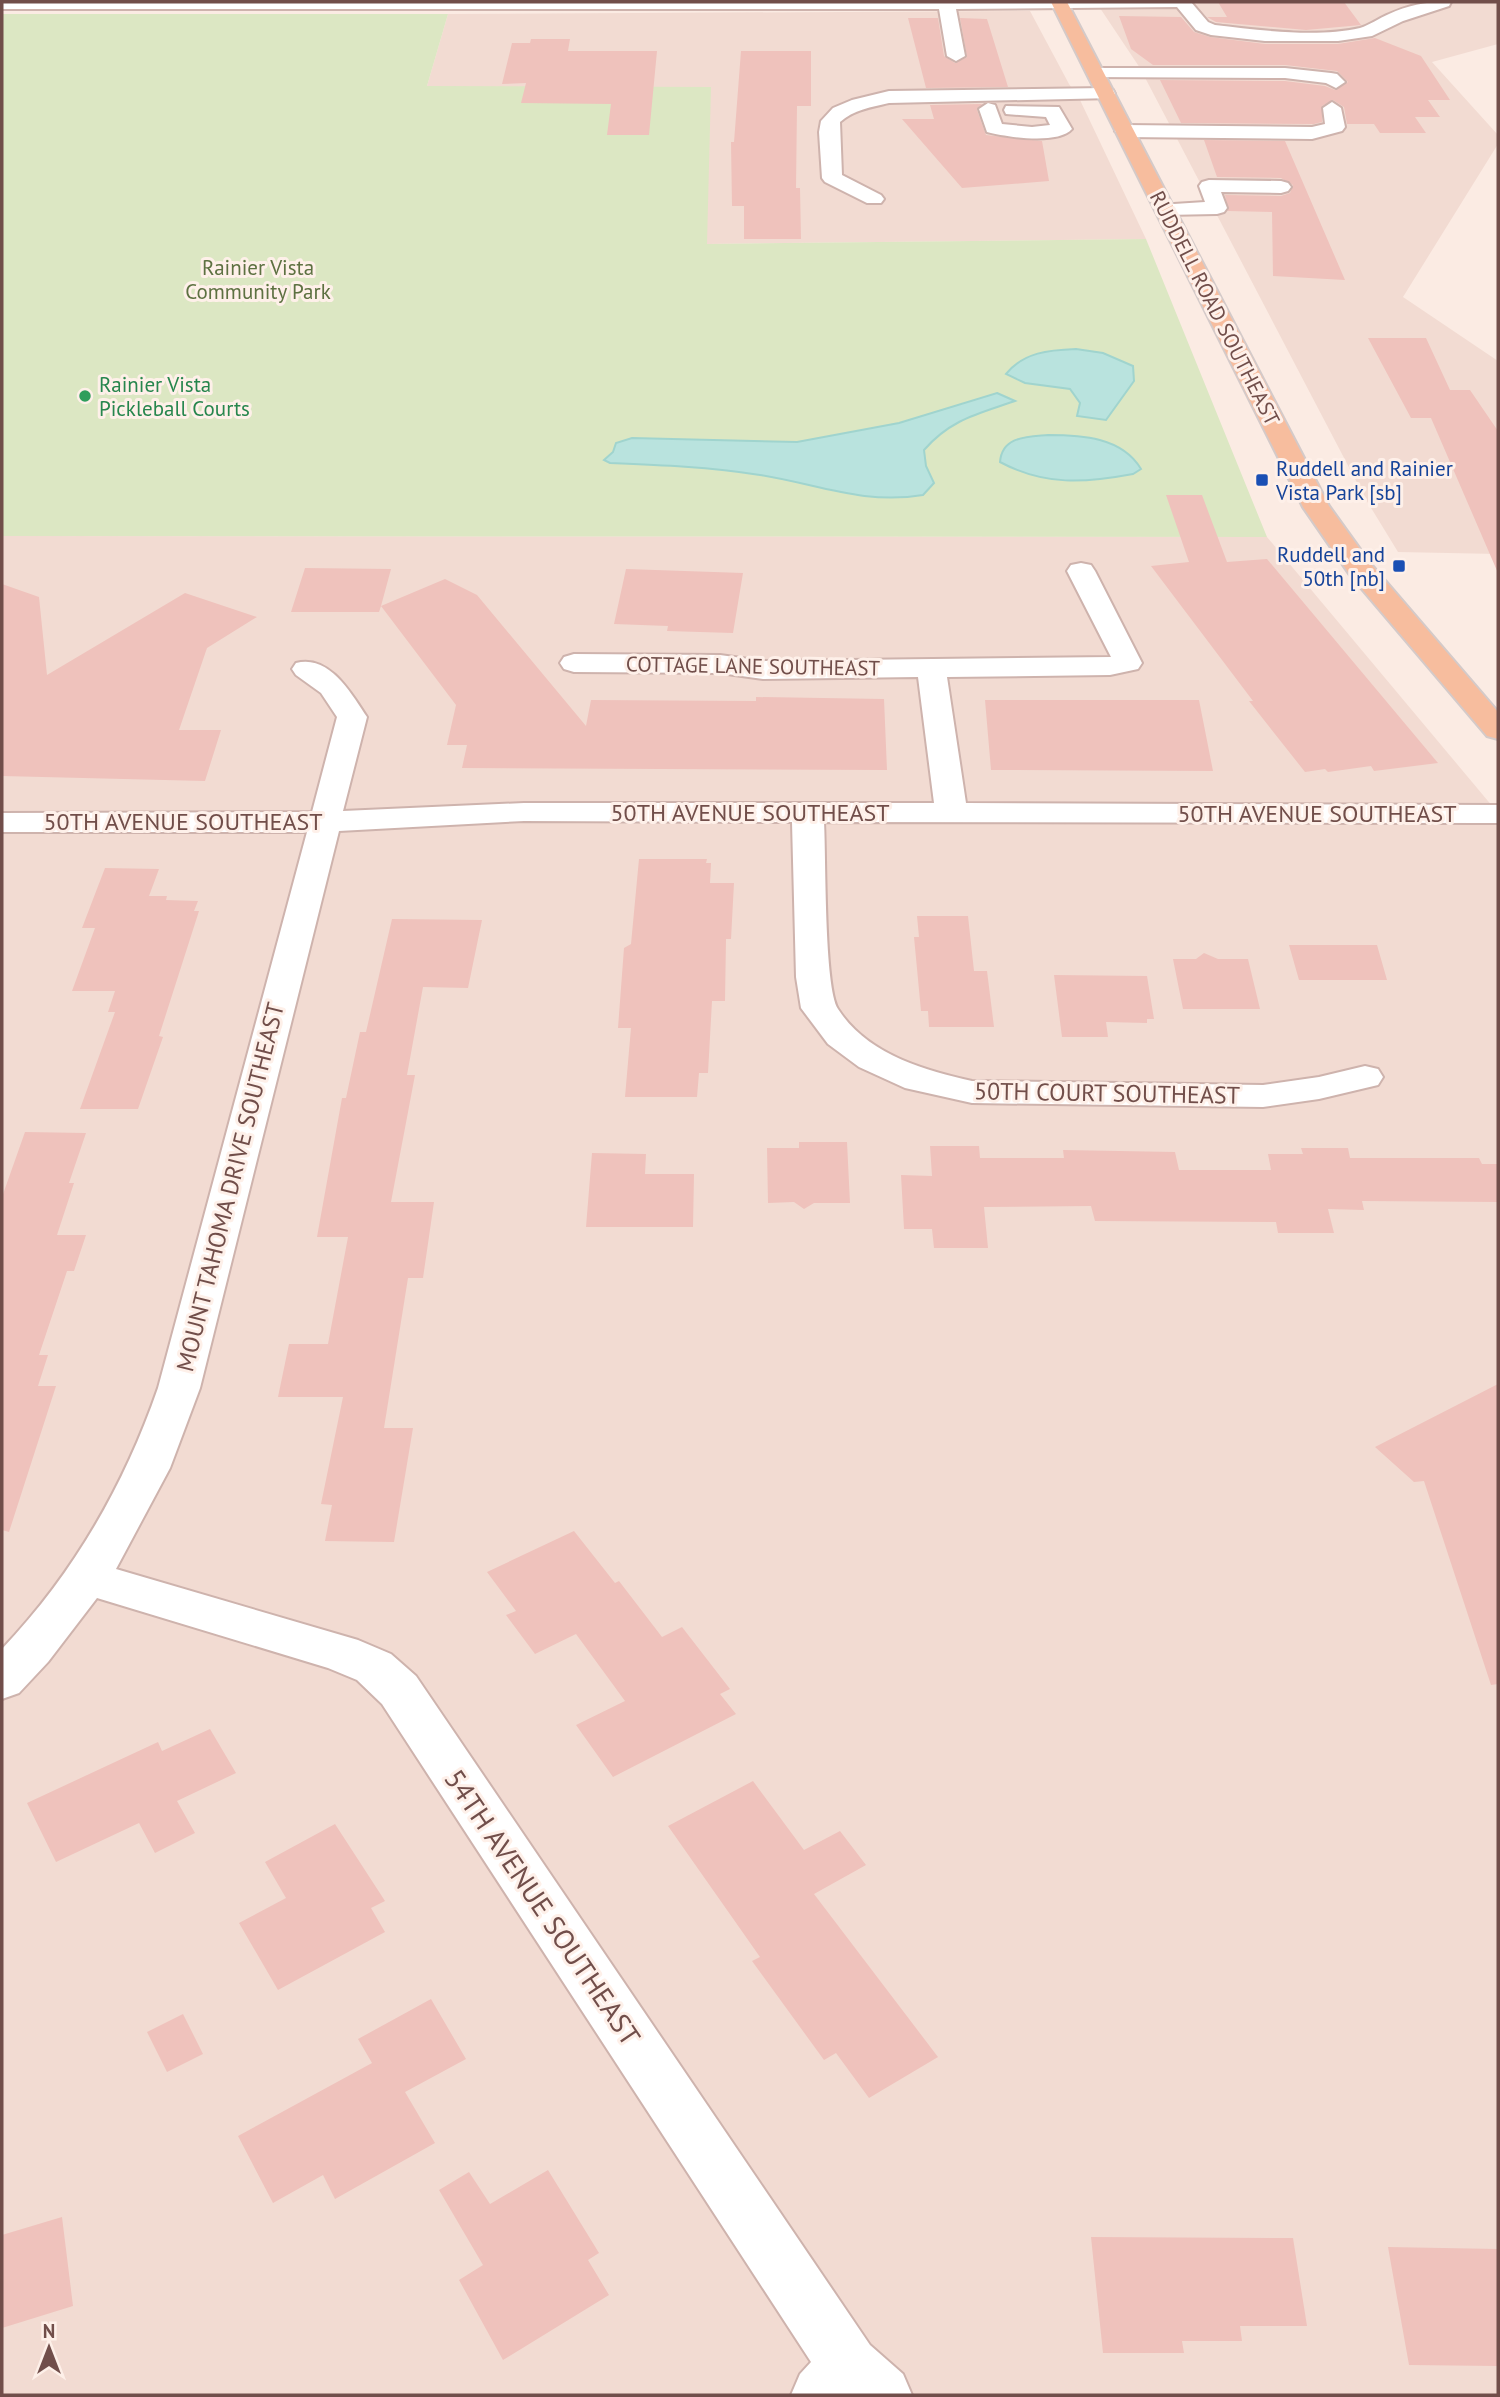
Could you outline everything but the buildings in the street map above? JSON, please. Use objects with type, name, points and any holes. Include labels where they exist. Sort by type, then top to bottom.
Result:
[{"type":"main road","name":"RUDDELL ROAD SOUTHEAST","points":[[1060,3],[1316,508],[1360,569],[1498,730]]},
{"type":"street","points":[[2,4],[947,5],[1182,2],[1202,26],[1241,35],[1354,35],[1377,29],[1397,17],[1443,2]]},
{"type":"street","points":[[947,5],[957,56]]},
{"type":"street","points":[[1380,8],[1397,17]]},
{"type":"street","points":[[874,199],[832,178],[829,131],[831,121],[840,112],[859,104],[890,97],[1285,73],[1331,78],[1336,82]]},
{"type":"street","points":[[932,95],[936,107],[988,109]]},
{"type":"street","points":[[1125,131],[1312,133],[1335,127],[1332,108]]},
{"type":"street","points":[[1154,187],[1197,183],[1281,187]]},
{"type":"street","points":[[1165,209],[1217,208],[1197,183]]},
{"type":"street","name":"COTTAGE LANE SOUTHEAST","points":[[574,663],[720,664],[763,670],[932,670],[1110,666],[1128,663],[1080,572]]},
{"type":"street","name":"MOUNT TAHOMA DRIVE SOUTHEAST","points":[[2,1680],[41,1641],[87,1578],[139,1487],[167,1425],[352,717],[332,687],[306,669]]},
{"type":"street","points":[[932,670],[951,812]]},
{"type":"street","name":"50TH COURT SOUTHEAST","points":[[808,811],[813,977],[819,1008],[841,1036],[872,1059],[918,1080],[972,1092],[1263,1096],[1319,1088],[1365,1077]]},
{"type":"street","name":"50TH AVENUE SOUTHEAST","points":[[2,822],[323,822],[524,812],[1498,814]]},
{"type":"street","name":"54TH AVENUE SOUTHEAST","points":[[87,1578],[341,1653],[374,1667],[399,1690],[851,2385]]},
{"type":"shaded area","points":[[1096,2],[1498,2],[1498,44],[1432,62],[1498,135],[1498,144],[1403,297],[1498,361],[1498,554],[1398,552],[1365,498],[1140,68]]},
{"type":"shaded area","points":[[1030,11],[1080,100],[1146,239],[706,244],[427,86],[448,14]]},
{"type":"shaded area","points":[[2,536],[1267,537],[1498,813],[1498,2395],[2,2395]]},
{"type":"green space","name":"Rainier Vista Community Park","points":[[2,14],[448,14],[427,86],[711,87],[707,244],[1146,239],[1267,537],[2,536]]},
{"type":"water","points":[[1076,349],[1103,353],[1133,366],[1134,381],[1106,420],[1077,416],[1080,403],[1070,389],[1025,383],[1006,374],[1029,357]]},
{"type":"water","points":[[997,393],[1015,401],[955,424],[924,450],[926,466],[934,483],[923,495],[861,495],[741,472],[610,463],[604,460],[613,452],[616,443],[632,438],[797,442],[899,423]]},
{"type":"water","points":[[1048,435],[1087,437],[1112,444],[1133,458],[1141,469],[1133,474],[1115,477],[1065,480],[1033,475],[1000,462],[1005,447],[1011,443],[1024,438]]},
{"type":"place","name":"Rainier Vista Pickleball Courts","points":[[85,396]]},
{"type":"place","name":"Ruddell and Rainier Vista Park [sb]","points":[[1262,480]]},
{"type":"place","name":"Ruddell and 50th [nb]","points":[[1399,566]]}]
